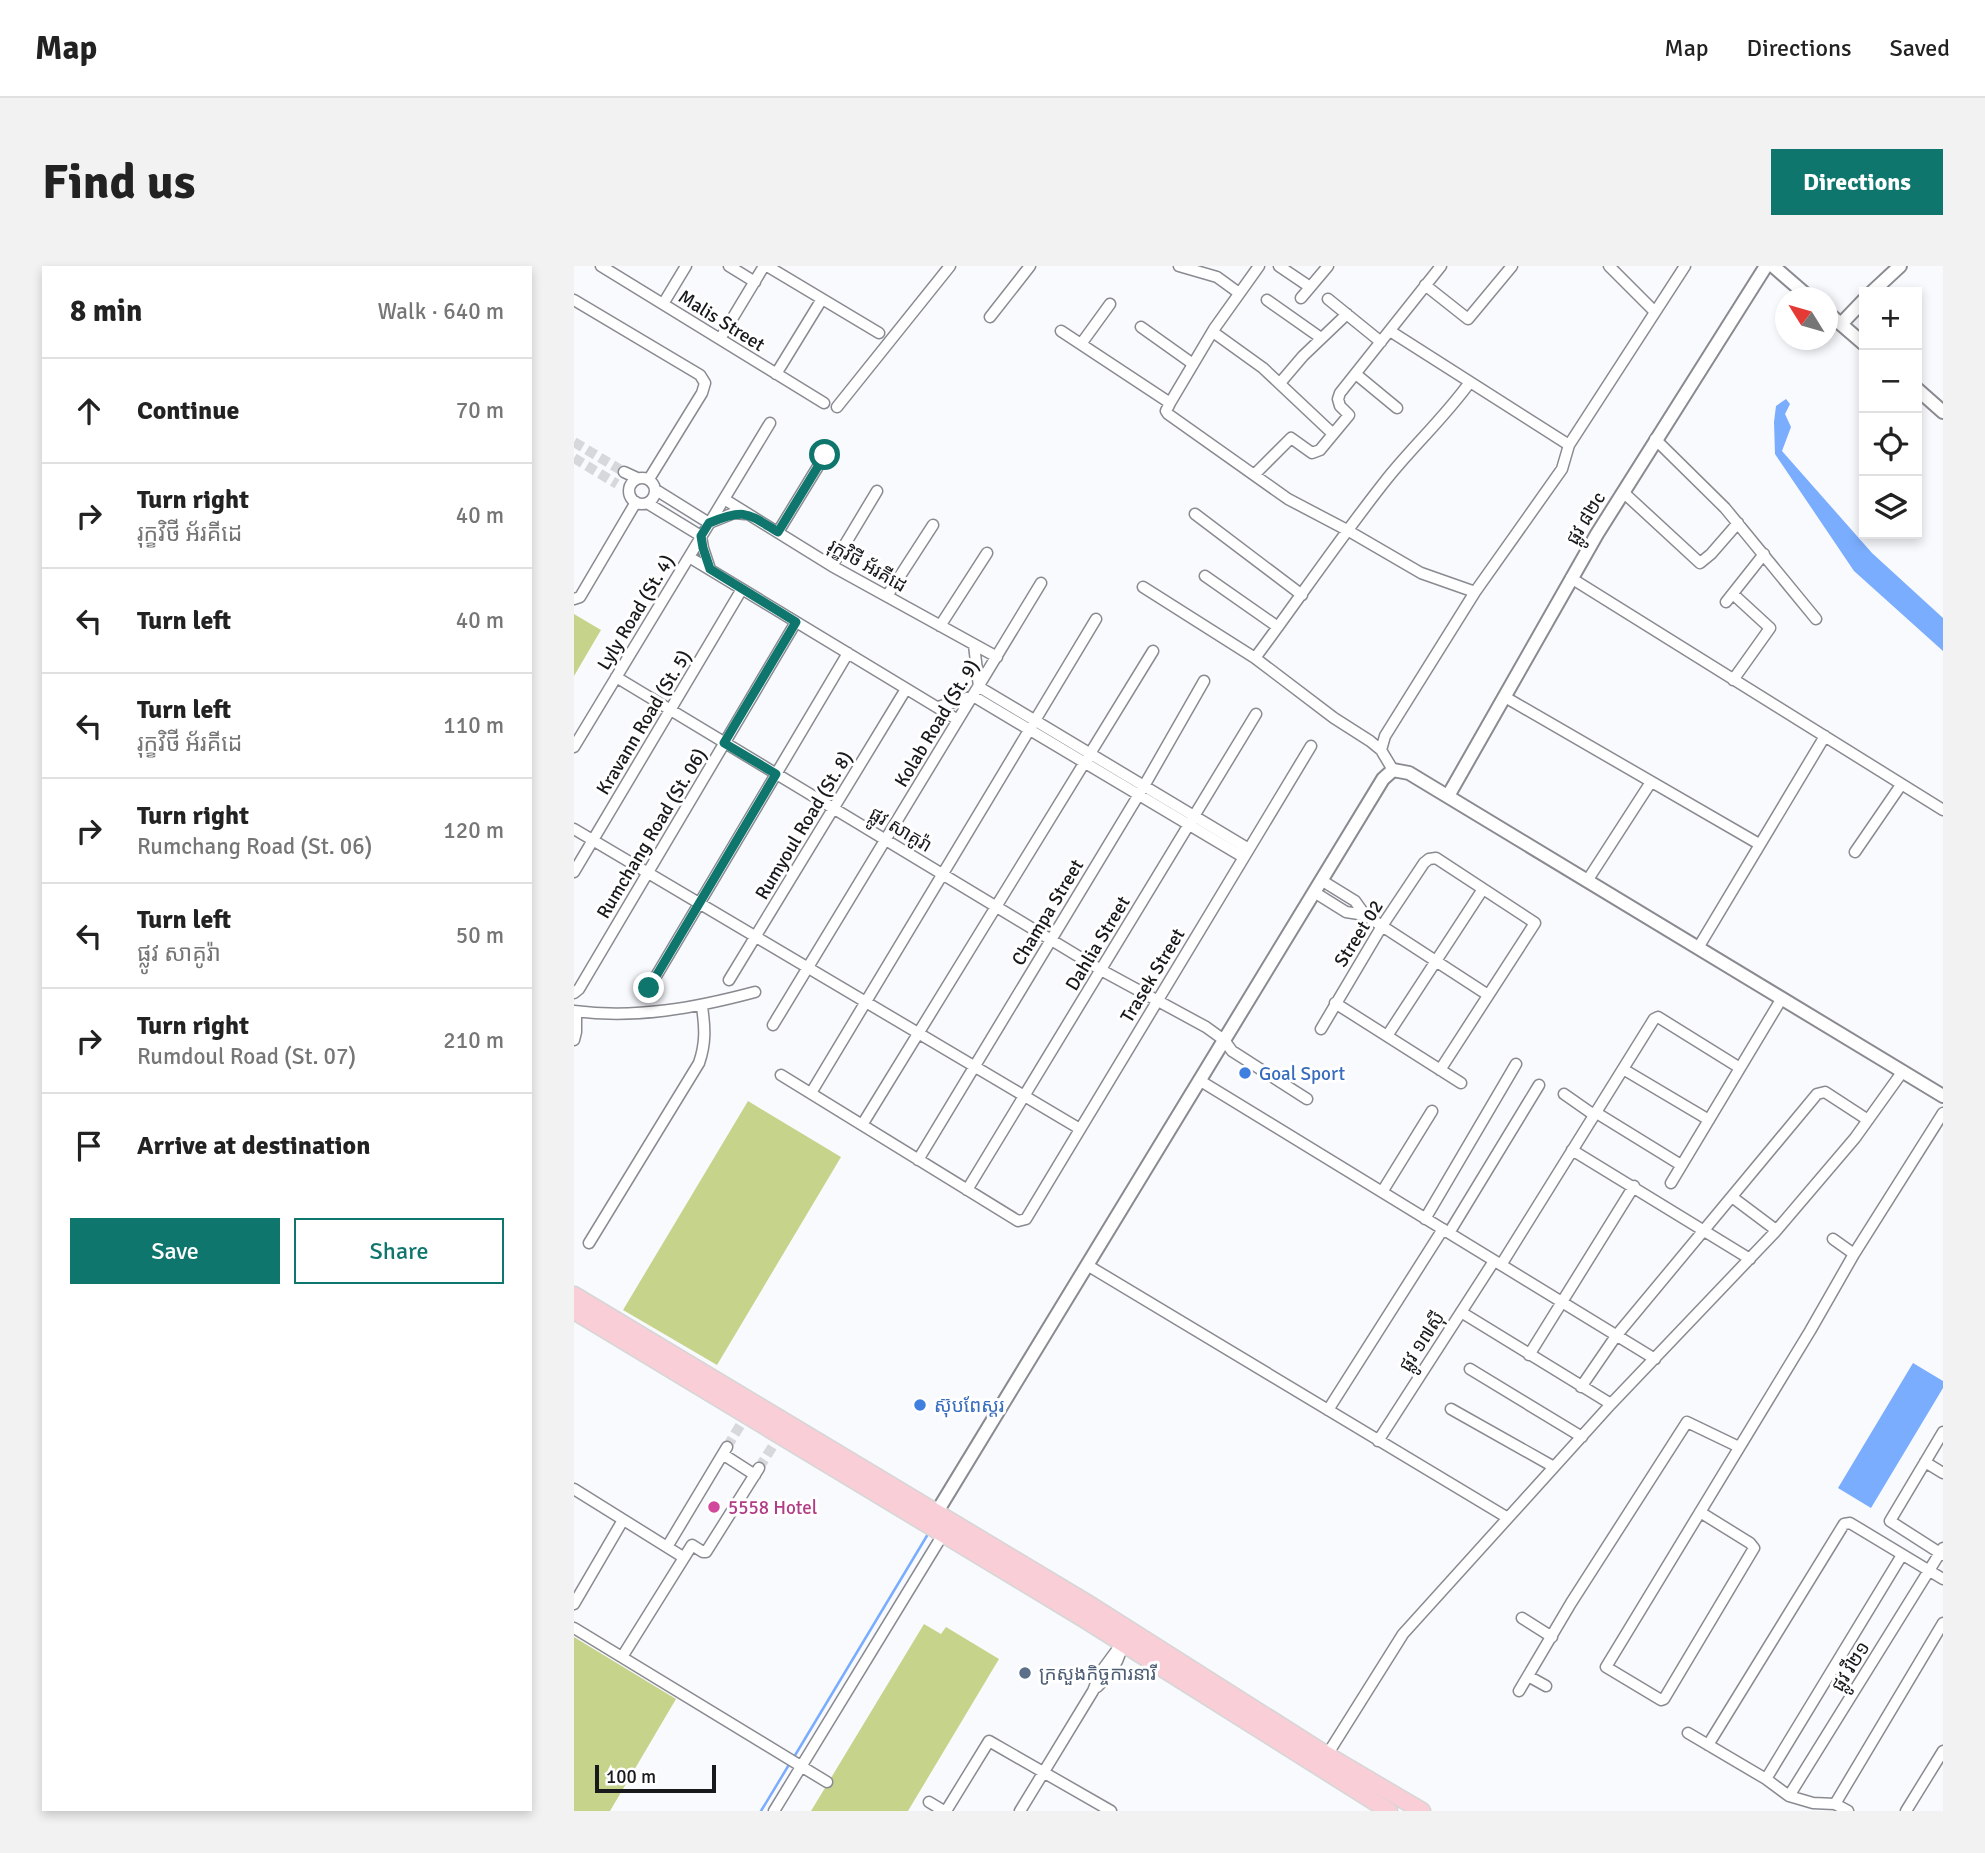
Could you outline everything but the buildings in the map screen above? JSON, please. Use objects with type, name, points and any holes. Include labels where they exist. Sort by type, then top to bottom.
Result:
[{"type":"main road","points":[[574,1294],[747,1414],[776,1440],[933,1519]]},
{"type":"main road","points":[[574,1311],[747,1414],[933,1519],[1422,1811]]},
{"type":"main road","points":[[1126,1636],[1389,1811]]},
{"type":"street","points":[[663,304],[686,266]]},
{"type":"street","points":[[729,266],[755,282]]},
{"type":"street","points":[[720,339],[766,266],[879,333]]},
{"type":"street","points":[[837,407],[950,266]]},
{"type":"street","points":[[990,317],[1030,266]]},
{"type":"street","points":[[1179,266],[1217,277],[1239,293]]},
{"type":"street","points":[[1259,266],[1213,332],[1166,411],[1288,499],[1421,573],[1475,593]]},
{"type":"street","points":[[1279,266],[1310,287]]},
{"type":"street","points":[[1301,298],[1328,266]]},
{"type":"street","points":[[1254,475],[1291,438],[1316,453],[1349,415],[1340,406],[1340,393],[1357,375],[1441,266]]},
{"type":"street","points":[[1425,285],[1468,319],[1512,266]]},
{"type":"street","points":[[1609,266],[1655,312]]},
{"type":"street","points":[[1381,750],[1385,736],[1475,593],[1562,469],[1569,446],[1685,266]]},
{"type":"street","points":[[1772,266],[1797,287]]},
{"type":"street","name":"ផ្លូវ ៨២c","points":[[1448,796],[1571,578],[1655,439],[1772,266]]},
{"type":"street","points":[[1877,287],[1900,266]]},
{"type":"street","name":"Malis Street","points":[[605,267],[824,403]]},
{"type":"street","points":[[776,374],[822,299]]},
{"type":"street","points":[[1328,299],[1381,342]]},
{"type":"street","points":[[574,300],[700,375],[705,383],[702,393],[649,479]]},
{"type":"street","points":[[1267,300],[1321,338]]},
{"type":"street","points":[[1081,344],[1110,303]]},
{"type":"street","points":[[1841,324],[1859,305]]},
{"type":"street","points":[[1280,383],[1347,314]]},
{"type":"street","points":[[1838,321],[1859,340]]},
{"type":"street","points":[[1141,327],[1193,364]]},
{"type":"street","points":[[1062,331],[1170,403]]},
{"type":"street","points":[[1390,331],[1569,446]]},
{"type":"street","points":[[1213,332],[1246,354],[1332,433]]},
{"type":"street","points":[[1357,375],[1397,408]]},
{"type":"street","points":[[1255,658],[1388,477],[1470,382]]},
{"type":"street","points":[[1922,393],[1943,412]]},
{"type":"street","name":"Lyly Road (St. 4)","points":[[574,747],[769,423]]},
{"type":"street","points":[[1655,439],[1738,523],[1816,619]]},
{"type":"street","points":[[778,532],[825,455]]},
{"type":"street","points":[[624,472],[636,478],[649,479]]},
{"type":"street","points":[[636,478],[630,485],[631,497],[701,536],[710,569]]},
{"type":"street","points":[[649,479],[656,490],[709,523],[734,513],[749,514]]},
{"type":"street","points":[[617,484],[629,491]]},
{"type":"street","points":[[574,598],[580,597],[642,503],[653,498],[656,490]]},
{"type":"street","points":[[832,566],[877,491]]},
{"type":"street","points":[[1623,492],[1700,563],[1738,523]]},
{"type":"street","name":"រុក្ខវិថី អ័រគីដេ","points":[[724,499],[832,566],[997,657]]},
{"type":"street","points":[[1195,514],[1302,595]]},
{"type":"street","points":[[887,596],[933,525]]},
{"type":"street","points":[[940,626],[987,553]]},
{"type":"street","points":[[1726,602],[1764,554]]},
{"type":"street","points":[[689,557],[958,720]]},
{"type":"street","points":[[1205,576],[1278,627]]},
{"type":"street","points":[[1571,578],[1943,810]]},
{"type":"street","name":"Kolab Road (St. 9)","points":[[773,1025],[1041,583]]},
{"type":"street","points":[[1143,587],[1255,658],[1381,750],[1393,770],[1409,773],[1448,796],[1943,1096]]},
{"type":"street","name":"Kravann Road (St. 5)","points":[[574,872],[742,589]]},
{"type":"street","points":[[1733,594],[1770,628],[1733,680]]},
{"type":"street","points":[[811,1093],[1096,619]]},
{"type":"street","name":"Rumchang Road (St. 06)","points":[[576,991],[796,622]]},
{"type":"street","points":[[974,645],[976,692]]},
{"type":"street","points":[[862,1125],[1153,651]]},
{"type":"street","points":[[649,988],[848,653]]},
{"type":"street","name":"ផ្លូវ សាគូរ៉ា","points":[[616,677],[1157,1002],[1170,1013],[1219,1038]]},
{"type":"street","name":"Champa Street","points":[[918,1160],[1204,681]]},
{"type":"street","name":"Rumyoul Road (St. 8)","points":[[729,980],[906,689]]},
{"type":"street","points":[[976,692],[1246,853]]},
{"type":"street","points":[[937,708],[976,692]]},
{"type":"street","points":[[1505,697],[1759,844]]},
{"type":"street","name":"Dahlia Street","points":[[967,1190],[1256,713]]},
{"type":"street","points":[[1698,948],[1825,736]]},
{"type":"street","name":"Trasek Street","points":[[967,1190],[1018,1221],[1026,1219],[1311,746]]},
{"type":"street","points":[[933,1519],[1199,1080],[1219,1038],[1318,886],[1383,779],[1393,770]]},
{"type":"street","points":[[1587,881],[1651,782]]},
{"type":"street","points":[[1855,852],[1901,785]]},
{"type":"street","points":[[574,829],[1080,1129]]},
{"type":"street","name":"Street 02","points":[[1321,1029],[1382,926],[1429,859],[1436,858],[1483,889]]},
{"type":"street","points":[[1318,886],[1355,901],[1365,915],[1488,995]]},
{"type":"street","points":[[1387,1036],[1483,889],[1535,923],[1440,1070]]},
{"type":"street","points":[[574,1040],[575,1012],[635,1013],[702,1006],[755,992]]},
{"type":"street","points":[[1671,1183],[1782,998]]},
{"type":"street","points":[[1335,1003],[1461,1083]]},
{"type":"street","points":[[589,1243],[699,1063],[705,1046],[702,1006]]},
{"type":"street","name":"ផ្លូវ សាគូរ៉ា","points":[[1168,1009],[1172,1008],[1206,1027],[1232,1051],[1307,1099]]},
{"type":"street","name":"ផ្លូវ ១៧ស៊ី","points":[[1378,1441],[1461,1312],[1572,1150],[1654,1019],[1658,1017],[1740,1068]]},
{"type":"street","points":[[1425,1219],[1516,1064]]},
{"type":"street","points":[[1623,1069],[1709,1120]]},
{"type":"street","points":[[1327,1755],[1403,1634],[1611,1404],[1776,1230],[1868,1120],[1902,1071]]},
{"type":"street","points":[[781,1075],[967,1190]]},
{"type":"street","points":[[1199,1080],[1655,1359]]},
{"type":"street","points":[[1328,1410],[1539,1085]]},
{"type":"street","points":[[1581,1387],[1616,1336],[1821,1092],[1868,1120]]},
{"type":"street","points":[[1564,1094],[1681,1165]]},
{"type":"street","points":[[1382,1192],[1432,1111]]},
{"type":"street","points":[[1700,1512],[1751,1543],[1754,1548],[1661,1700],[1606,1667],[1854,1254],[1943,1113]]},
{"type":"street","points":[[1572,1150],[1750,1259]]},
{"type":"street","points":[[1529,1355],[1634,1186]]},
{"type":"street","points":[[1732,1197],[1776,1230]]},
{"type":"street","points":[[1833,1239],[1854,1254]]},
{"type":"street","points":[[1087,1265],[1507,1518]]},
{"type":"street","points":[[1461,1312],[1611,1404]]},
{"type":"street","points":[[1470,1369],[1581,1437]]},
{"type":"street","points":[[1451,1409],[1554,1467]]},
{"type":"street","points":[[1519,1691],[1687,1422],[1739,1447]]},
{"type":"street","points":[[1942,1552],[1890,1521],[1943,1432]]},
{"type":"street","points":[[667,1547],[725,1451],[757,1471],[706,1552],[675,1534]]},
{"type":"street","points":[[1925,1462],[1943,1473]]},
{"type":"street","points":[[574,1489],[683,1557]]},
{"type":"street","points":[[574,1604],[623,1520]]},
{"type":"street","points":[[1708,1745],[1844,1524],[1850,1523],[1943,1579]]},
{"type":"street","points":[[774,1811],[947,1528]]},
{"type":"street","points":[[622,1657],[692,1545]]},
{"type":"street","name":"ផ្លូវ វី២១","points":[[1789,1796],[1942,1552]]},
{"type":"street","points":[[1766,1779],[1902,1555]]},
{"type":"street","points":[[1522,1618],[1552,1637]]},
{"type":"street","points":[[1835,1804],[1943,1623]]},
{"type":"street","points":[[574,1628],[827,1782]]},
{"type":"street","points":[[1020,1811],[1093,1691],[1100,1673],[1126,1636]]},
{"type":"street","points":[[1528,1676],[1546,1686]]},
{"type":"street","points":[[1688,1733],[1811,1807],[1835,1804],[1848,1811]]},
{"type":"street","points":[[929,1802],[945,1811],[989,1741],[1043,1772],[1096,1808],[1111,1811]]},
{"type":"street","points":[[1906,1811],[1943,1751]]},
{"type":"green space","points":[[574,614],[601,630],[574,676]]},
{"type":"green space","points":[[748,1101],[841,1157],[717,1365],[623,1310]]},
{"type":"green space","points":[[924,1624],[941,1634],[946,1627],[999,1659],[908,1811],[811,1811]]},
{"type":"green space","points":[[574,1637],[676,1699],[610,1811],[574,1811]]},
{"type":"water","points":[[1786,399],[1790,404],[1785,414],[1791,427],[1782,451],[1872,553],[1943,618],[1943,651],[1854,571],[1775,454],[1776,406]]},
{"type":"water","points":[[1913,1363],[1943,1381],[1943,1388],[1871,1508],[1838,1488]]},
{"type":"waterway","points":[[794,1757],[928,1534]]},
{"type":"waterway","points":[[761,1811],[790,1763]]},
{"type":"tunnel","points":[[574,442],[624,472]]},
{"type":"tunnel","points":[[574,458],[617,484]]},
{"type":"tunnel","points":[[727,1447],[741,1424]]},
{"type":"tunnel","points":[[759,1468],[774,1444]]},
{"type":"place","name":"Goal Sport","points":[[1245,1073]]},
{"type":"place","name":"ស៊ុបពែស្តរ","points":[[920,1405]]},
{"type":"place","name":"5558 Hotel","points":[[714,1507]]},
{"type":"place","name":"ក្រសួងកិច្ចការនារី","points":[[1025,1673]]},
{"type":"route","points":[[649,988],[776,774],[724,743],[796,622],[710,569],[701,536],[709,523],[734,513],[749,514],[778,532],[825,455]]}]
